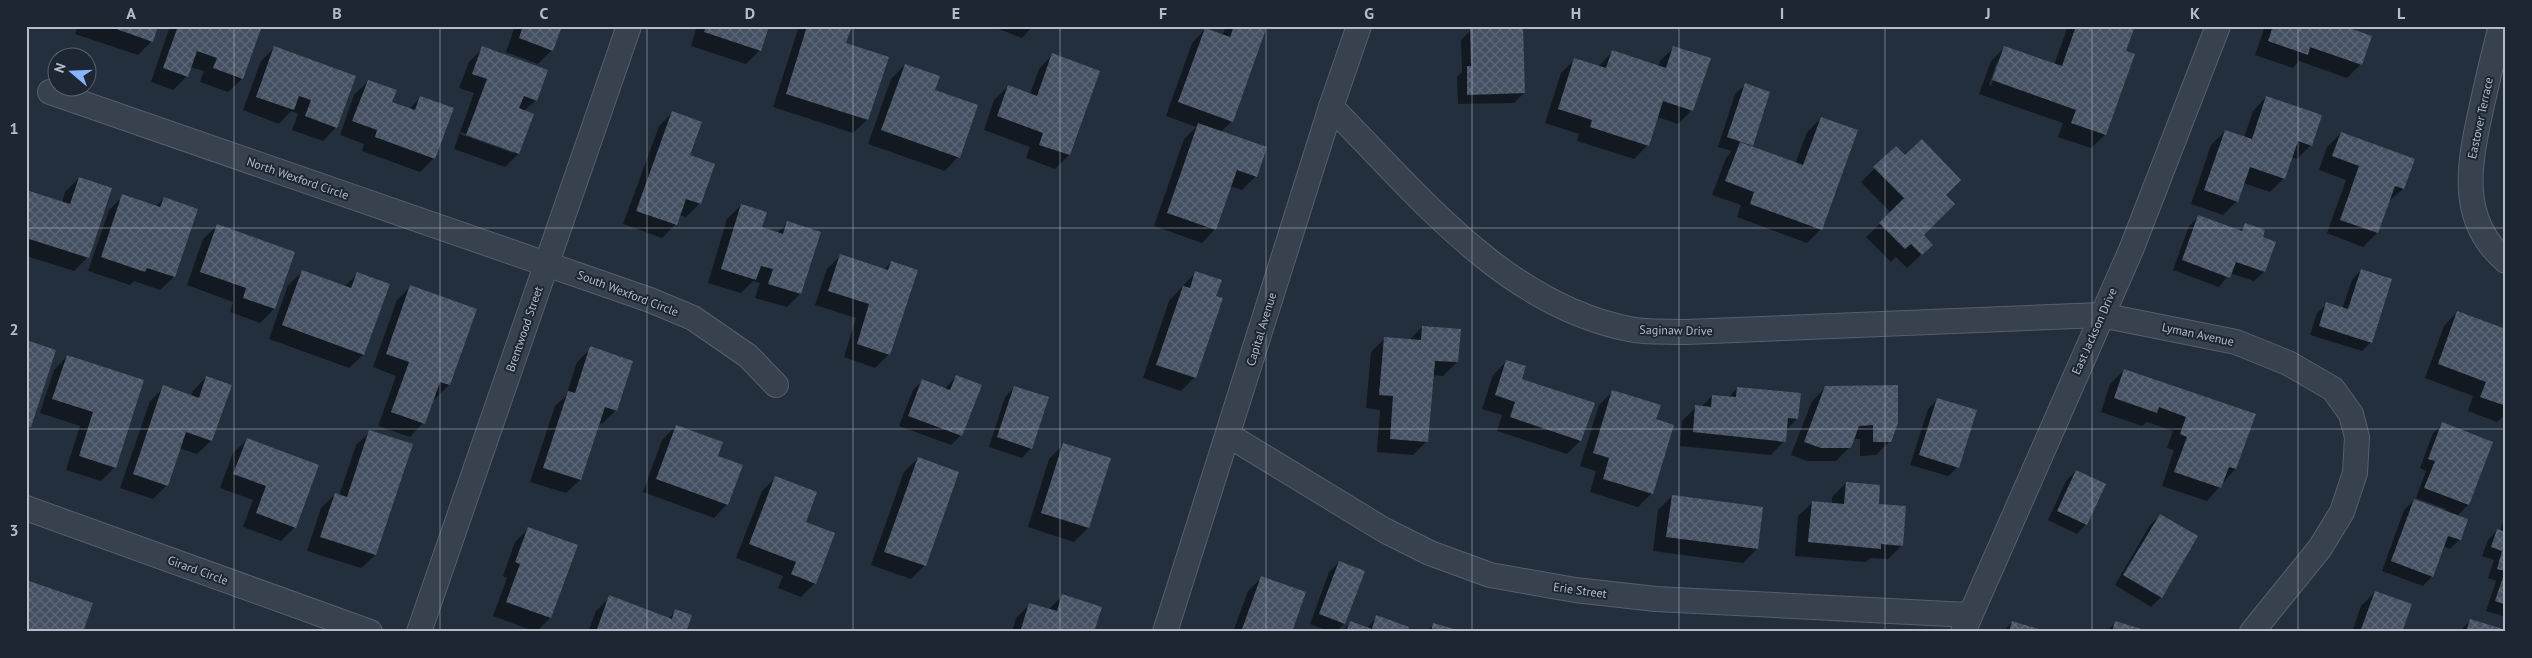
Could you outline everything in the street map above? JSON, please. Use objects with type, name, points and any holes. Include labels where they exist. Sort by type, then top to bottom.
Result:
[{"type":"street","name":"Brentwood Street","points":[[419,632],[629,26]]},
{"type":"street","name":"Capital Avenue","points":[[1165,632],[1331,107],[1359,26]]},
{"type":"street","name":"East Jackson Drive","points":[[1966,623],[2134,241],[2218,26]]},
{"type":"street","name":"Eastover Terrace","points":[[2501,26],[2470,169],[2472,204],[2479,227],[2494,251],[2506,261]]},
{"type":"street","name":"North Wexford Circle","points":[[67,98],[546,263]]},
{"type":"street","name":"Saginaw Drive","points":[[1331,107],[1461,237],[1490,262],[1554,302],[1588,318],[1630,330],[1686,332],[2101,314]]},
{"type":"street","name":"South Wexford Circle","points":[[546,263],[650,300],[692,318],[748,356],[776,385]]},
{"type":"street","name":"Lyman Avenue","points":[[2101,314],[2236,342],[2288,363],[2333,389],[2351,414],[2357,437],[2354,473],[2342,512],[2320,548],[2252,632]]},
{"type":"street","name":"Erie Street","points":[[1228,435],[1384,530],[1430,553],[1490,575],[1575,590],[1656,599],[1966,623]]},
{"type":"street","name":"Girard Circle","points":[[26,508],[370,632]]},
{"type":"building","points":[[108,26],[158,26],[153,42]]},
{"type":"building","points":[[178,26],[262,26],[243,79],[213,68],[217,58],[197,51],[188,77],[163,68]]},
{"type":"building","points":[[523,26],[562,26],[553,51],[519,38]]},
{"type":"building","points":[[706,26],[769,26],[761,51],[704,32]]},
{"type":"building","points":[[807,26],[852,26],[846,43],[889,57],[868,120],[786,94]]},
{"type":"building","points":[[1234,26],[1267,26],[1233,122],[1178,102],[1205,28],[1230,37]]},
{"type":"building","points":[[2076,26],[2135,26],[2126,51],[2135,54],[2106,135],[2071,123],[2076,110],[1992,80],[2004,46],[2062,66]]},
{"type":"building","points":[[2273,26],[2344,26],[2372,36],[2362,65],[2310,47],[2308,55],[2268,41]]},
{"type":"building","points":[[1523,27],[1525,93],[1467,95],[1467,66],[1471,66],[1470,29]]},
{"type":"building","points":[[274,46],[356,76],[337,128],[305,116],[311,100],[299,96],[294,110],[256,97]]},
{"type":"building","points":[[482,46],[548,70],[537,101],[524,96],[519,108],[534,114],[519,154],[466,135],[487,79],[472,74]]},
{"type":"building","points":[[1673,46],[1711,58],[1693,111],[1663,101],[1649,146],[1590,127],[1592,120],[1558,109],[1574,58],[1606,68],[1612,50],[1666,68]]},
{"type":"building","points":[[1052,53],[1100,71],[1070,155],[1039,145],[1043,133],[997,116],[1008,85],[1037,96]]},
{"type":"building","points":[[905,64],[940,76],[935,90],[978,105],[960,158],[881,130]]},
{"type":"building","points":[[368,80],[397,90],[392,102],[415,110],[420,96],[454,108],[435,159],[375,137],[377,130],[352,121]]},
{"type":"building","points":[[1745,83],[1770,92],[1753,146],[1727,137]]},
{"type":"building","points":[[2266,96],[2322,115],[2312,146],[2298,141],[2285,179],[2250,167],[2238,202],[2204,190],[2225,130],[2252,139]]},
{"type":"building","points":[[672,111],[702,122],[690,155],[715,164],[701,204],[686,199],[677,225],[636,211]]},
{"type":"building","points":[[1821,117],[1858,130],[1822,230],[1750,204],[1754,192],[1725,181],[1740,142],[1803,165]]},
{"type":"building","points":[[1198,123],[1267,147],[1257,177],[1237,170],[1216,230],[1167,213]]},
{"type":"building","points":[[2341,132],[2415,159],[2404,189],[2395,186],[2378,233],[2340,220],[2359,166],[2332,156]]},
{"type":"building","points":[[1922,139],[1961,180],[1946,195],[1955,204],[1924,235],[1933,245],[1922,255],[1911,244],[1905,249],[1879,223],[1904,198],[1873,167],[1896,146],[1905,155]]},
{"type":"building","points":[[79,177],[112,188],[89,258],[26,238],[26,190],[70,204]]},
{"type":"building","points":[[122,194],[160,207],[164,197],[198,209],[175,277],[147,268],[145,272],[101,257]]},
{"type":"building","points":[[741,204],[767,212],[762,227],[783,234],[787,221],[821,232],[801,294],[768,284],[773,269],[761,266],[756,280],[721,269]]},
{"type":"building","points":[[2198,215],[2242,231],[2245,223],[2265,230],[2263,237],[2276,242],[2265,272],[2236,262],[2230,278],[2182,260]]},
{"type":"building","points":[[217,224],[295,252],[275,309],[243,298],[246,288],[200,272]]},
{"type":"building","points":[[840,254],[888,270],[891,261],[918,270],[890,355],[857,344],[869,304],[828,291]]},
{"type":"building","points":[[2361,269],[2392,279],[2372,343],[2319,326],[2326,302],[2348,309]]},
{"type":"building","points":[[302,270],[351,288],[357,272],[390,284],[364,355],[282,325]]},
{"type":"building","points":[[1195,271],[1222,280],[1216,296],[1223,298],[1196,378],[1156,365],[1183,286],[1190,288]]},
{"type":"building","points":[[410,285],[477,309],[450,385],[440,382],[425,424],[391,412],[409,362],[386,354]]},
{"type":"building","points":[[2457,311],[2506,329],[2506,406],[2480,397],[2486,382],[2438,364]]},
{"type":"building","points":[[1422,326],[1461,329],[1458,362],[1435,361],[1428,442],[1390,439],[1393,396],[1379,395],[1384,337],[1421,340]]},
{"type":"building","points":[[26,340],[56,350],[31,427],[26,426]]},
{"type":"building","points":[[590,346],[633,361],[617,411],[605,407],[581,480],[543,468],[568,391],[575,393]]},
{"type":"building","points":[[67,355],[144,380],[116,468],[79,456],[93,412],[52,399]]},
{"type":"building","points":[[1506,360],[1526,366],[1522,379],[1595,403],[1581,441],[1510,417],[1515,402],[1495,395]]},
{"type":"building","points":[[2124,369],[2256,414],[2236,469],[2229,467],[2221,488],[2174,472],[2187,437],[2180,434],[2186,417],[2159,407],[2157,413],[2114,398]]},
{"type":"building","points":[[956,375],[982,385],[962,436],[908,416],[922,379],[950,390]]},
{"type":"building","points":[[206,376],[232,385],[212,441],[186,432],[168,486],[133,474],[163,385],[199,398]]},
{"type":"building","points":[[1898,385],[1898,423],[1891,442],[1873,442],[1873,425],[1859,426],[1851,448],[1821,448],[1804,442],[1825,386]]},
{"type":"building","points":[[1014,386],[1049,397],[1032,449],[997,437]]},
{"type":"building","points":[[1737,387],[1801,393],[1798,419],[1788,418],[1786,442],[1693,432],[1695,405],[1711,407],[1712,395],[1736,397]]},
{"type":"building","points":[[1612,390],[1661,405],[1656,419],[1674,425],[1653,494],[1603,479],[1609,458],[1593,453]]},
{"type":"building","points":[[1937,398],[1977,410],[1959,468],[1919,455]]},
{"type":"building","points":[[2442,422],[2493,442],[2469,505],[2424,488],[2435,461],[2428,459]]},
{"type":"building","points":[[676,425],[723,442],[718,456],[743,465],[728,505],[656,479]]},
{"type":"building","points":[[369,430],[413,444],[376,555],[320,537],[335,493],[347,497]]},
{"type":"building","points":[[247,438],[319,465],[296,528],[256,513],[266,486],[233,474]]},
{"type":"building","points":[[1063,443],[1111,458],[1089,528],[1041,513]]},
{"type":"building","points":[[918,457],[959,472],[926,566],[884,552]]},
{"type":"building","points":[[2076,470],[2106,484],[2087,525],[2057,511]]},
{"type":"building","points":[[775,476],[817,492],[806,522],[835,533],[816,584],[791,574],[796,562],[749,544]]},
{"type":"building","points":[[1846,482],[1880,485],[1879,504],[1906,506],[1903,546],[1881,544],[1881,549],[1808,542],[1812,501],[1844,504]]},
{"type":"building","points":[[1672,495],[1763,507],[1758,549],[1666,537]]},
{"type":"building","points":[[2414,499],[2468,519],[2461,540],[2448,536],[2433,577],[2391,561]]},
{"type":"building","points":[[2160,514],[2198,536],[2162,598],[2123,575]]},
{"type":"building","points":[[528,527],[578,545],[551,618],[506,602],[520,564],[515,562]]},
{"type":"building","points":[[2497,529],[2506,532],[2506,605],[2495,601],[2505,571],[2497,569],[2502,551],[2491,547]]},
{"type":"building","points":[[1339,561],[1365,571],[1345,624],[1319,614]]},
{"type":"building","points":[[1261,576],[1306,592],[1292,632],[1241,632]]},
{"type":"building","points":[[26,580],[93,603],[83,632],[26,632]]},
{"type":"building","points":[[2375,591],[2412,604],[2402,632],[2360,632]]},
{"type":"building","points":[[1062,594],[1102,607],[1094,632],[1020,632],[1029,603],[1057,611]]},
{"type":"building","points":[[609,595],[672,619],[675,609],[692,615],[686,632],[596,632]]},
{"type":"building","points":[[1376,615],[1409,627],[1407,632],[1346,632],[1350,621],[1372,629]]},
{"type":"building","points":[[2470,619],[2506,630],[2506,632],[2466,632]]},
{"type":"building","points":[[2012,621],[2045,631],[2045,632],[2009,632]]},
{"type":"building","points":[[2115,621],[2148,631],[2148,632],[2112,632]]},
{"type":"building","points":[[1433,623],[1461,631],[1461,632],[1431,632]]}]
